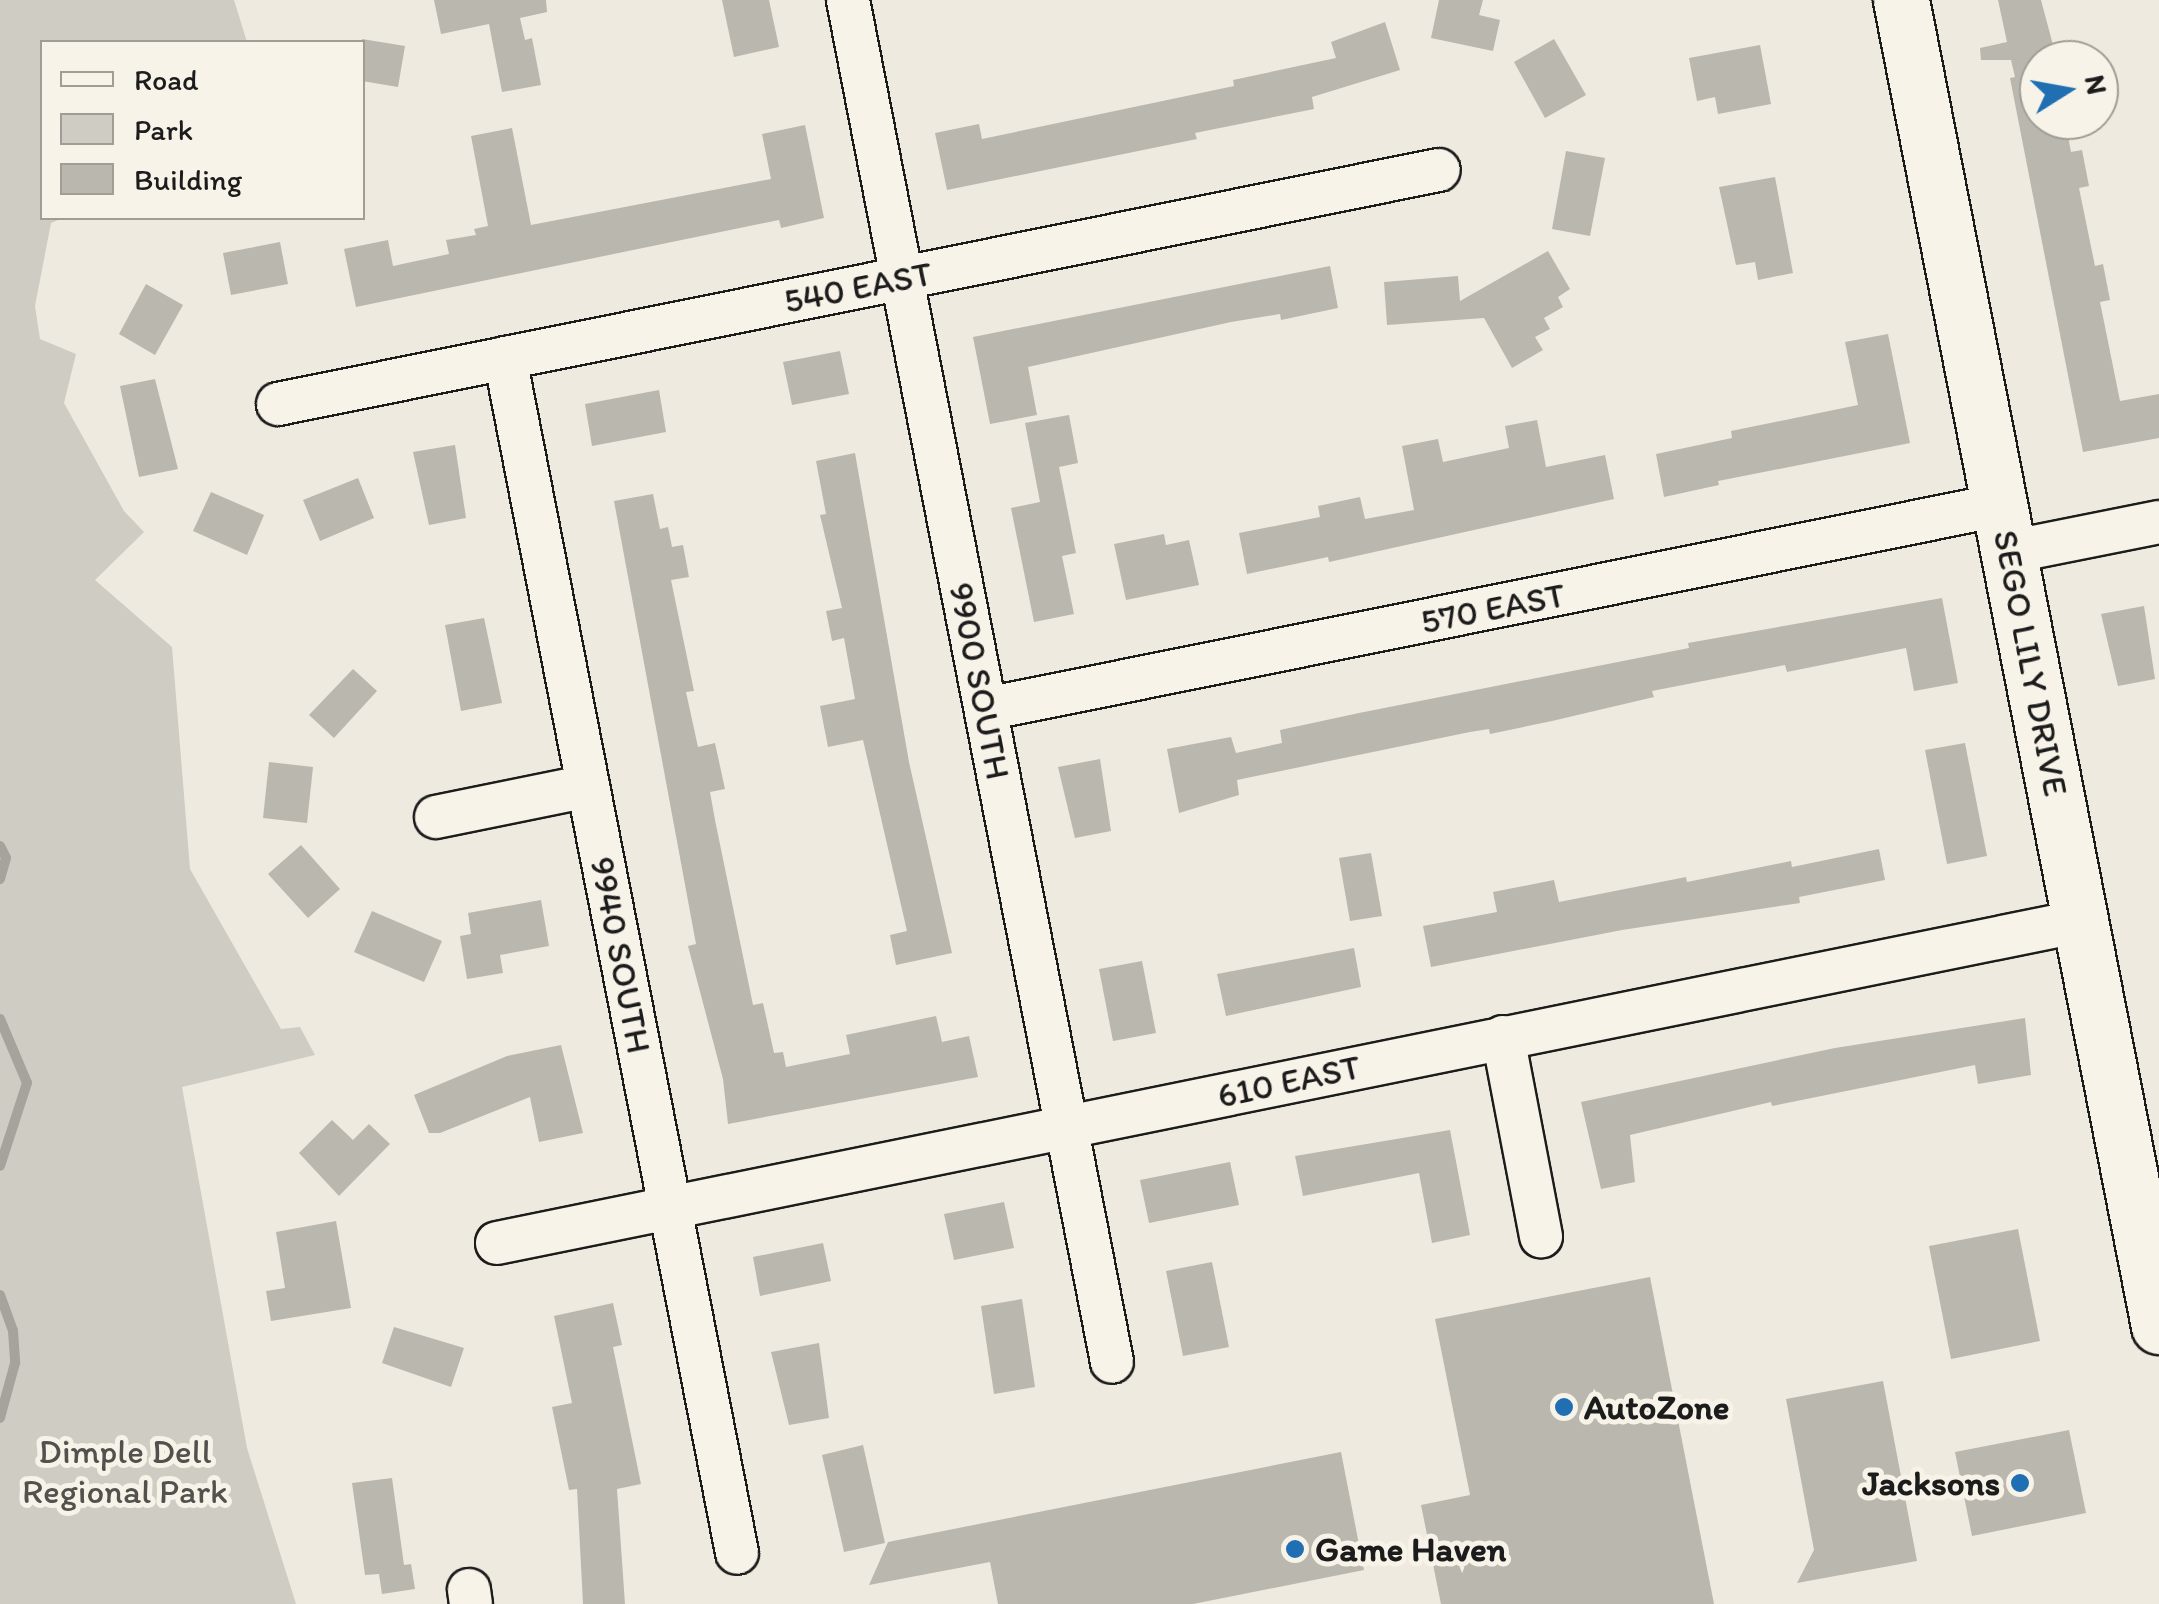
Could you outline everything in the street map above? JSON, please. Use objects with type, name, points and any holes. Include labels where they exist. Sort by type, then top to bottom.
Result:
[{"type":"main road","name":"SEGO LILY DRIVE","points":[[1901,0],[2159,1326]]},
{"type":"street","name":"9900 SOUTH","points":[[848,0],[1112,1362]]},
{"type":"street","name":"540 EAST","points":[[278,404],[1439,170]]},
{"type":"street","name":"9940 SOUTH","points":[[505,358],[737,1553]]},
{"type":"street","name":"570 EAST","points":[[986,710],[2004,529],[2159,522]]},
{"type":"street","points":[[436,816],[588,786]]},
{"type":"street","name":"610 EAST","points":[[498,1243],[2081,920]]},
{"type":"street","points":[[1503,1037],[1542,1236]]},
{"type":"green space","name":"Dimple Dell Regional Park","points":[[0,0],[234,0],[246,40],[40,40],[40,220],[58,220],[51,223],[35,306],[40,339],[76,354],[64,403],[124,511],[144,532],[95,580],[172,647],[190,869],[281,1029],[300,1027],[315,1055],[182,1087],[247,1448],[296,1604],[0,1604]]},
{"type":"building","points":[[434,0],[546,0],[547,12],[520,18],[525,40],[532,38],[541,85],[502,92],[489,24],[441,34]]},
{"type":"building","points":[[722,0],[769,0],[779,47],[734,57]]},
{"type":"building","points":[[1439,0],[1483,0],[1479,15],[1500,20],[1493,51],[1431,38]]},
{"type":"building","points":[[1998,0],[2041,0],[2052,40],[2019,40],[2019,124],[2010,78],[2015,77],[2011,60],[1981,60],[1980,48],[2007,42]]},
{"type":"building","points":[[1385,22],[1400,70],[1312,97],[1314,109],[1195,133],[1197,139],[947,190],[935,133],[979,124],[982,139],[1234,86],[1233,80],[1336,58],[1331,42]]},
{"type":"building","points":[[1554,39],[1586,95],[1545,118],[1514,62]]},
{"type":"building","points":[[362,40],[405,46],[398,87],[365,82]]},
{"type":"building","points":[[1760,45],[1771,104],[1718,114],[1715,97],[1697,101],[1689,58]]},
{"type":"building","points":[[805,125],[824,218],[781,228],[779,220],[356,307],[344,249],[388,240],[393,266],[449,254],[446,240],[476,235],[474,229],[488,226],[471,136],[512,128],[531,225],[771,179],[762,134]]},
{"type":"building","points":[[2022,140],[2069,140],[2071,152],[2082,150],[2089,186],[2079,188],[2095,266],[2103,264],[2110,300],[2100,302],[2120,401],[2159,394],[2159,438],[2083,452]]},
{"type":"building","points":[[1566,151],[1605,158],[1590,236],[1552,229]]},
{"type":"building","points":[[1775,177],[1793,273],[1758,280],[1755,262],[1736,265],[1719,187]]},
{"type":"building","points":[[280,242],[288,284],[231,295],[223,253]]},
{"type":"building","points":[[1548,251],[1570,289],[1558,297],[1563,307],[1544,318],[1550,329],[1535,337],[1543,350],[1512,368],[1484,318],[1387,325],[1384,282],[1458,276],[1460,301]]},
{"type":"building","points":[[1330,266],[1338,308],[1281,320],[1280,314],[1231,322],[1028,367],[1037,415],[990,424],[973,337]]},
{"type":"building","points":[[146,284],[183,305],[155,355],[119,334]]},
{"type":"building","points":[[1888,334],[1910,443],[1718,481],[1719,485],[1664,497],[1656,454],[1732,438],[1731,431],[1858,405],[1845,342]]},
{"type":"building","points":[[840,351],[849,394],[792,405],[783,362]]},
{"type":"building","points":[[155,379],[178,469],[139,477],[120,386]]},
{"type":"building","points":[[659,390],[666,432],[592,446],[585,404]]},
{"type":"building","points":[[1069,415],[1078,463],[1059,467],[1076,553],[1062,556],[1074,614],[1034,622],[1011,508],[1040,502],[1025,423]]},
{"type":"building","points":[[1537,420],[1546,467],[1605,455],[1614,499],[1329,562],[1328,557],[1247,574],[1239,533],[1320,517],[1318,506],[1360,497],[1365,519],[1414,510],[1402,446],[1438,439],[1443,462],[1509,448],[1505,426]]},
{"type":"building","points":[[455,445],[466,518],[429,525],[413,452]]},
{"type":"building","points":[[855,453],[909,762],[952,953],[896,965],[890,935],[907,931],[863,740],[828,747],[820,706],[855,699],[844,638],[832,641],[826,611],[842,608],[820,515],[826,514],[816,461]]},
{"type":"building","points":[[358,478],[374,518],[320,541],[303,500]]},
{"type":"building","points":[[211,492],[264,515],[247,555],[193,531]]},
{"type":"building","points":[[653,494],[660,529],[668,527],[672,547],[683,545],[689,577],[671,580],[694,691],[686,692],[698,747],[715,743],[725,789],[710,792],[715,820],[753,1005],[763,1003],[774,1053],[783,1052],[786,1067],[850,1054],[846,1035],[936,1016],[942,1042],[969,1036],[978,1077],[728,1124],[723,1079],[688,946],[696,944],[614,501]]},
{"type":"building","points":[[1164,534],[1166,545],[1189,540],[1199,585],[1126,600],[1114,544]]},
{"type":"building","points":[[1942,598],[1958,683],[1914,691],[1906,648],[1787,672],[1785,665],[1652,691],[1654,697],[1552,721],[1490,734],[1489,729],[1470,732],[1237,780],[1239,795],[1179,813],[1167,749],[1231,737],[1236,753],[1282,743],[1280,730],[1689,648],[1688,643]]},
{"type":"building","points":[[2144,606],[2155,679],[2118,686],[2101,614]]},
{"type":"building","points":[[484,618],[502,703],[461,711],[445,625]]},
{"type":"building","points":[[353,669],[377,691],[334,738],[309,715]]},
{"type":"building","points":[[1965,743],[1987,856],[1947,864],[1925,750]]},
{"type":"building","points":[[1100,759],[1111,831],[1075,838],[1058,767]]},
{"type":"building","points":[[269,762],[313,767],[307,823],[263,818]]},
{"type":"building","points":[[301,845],[340,889],[308,918],[268,874]]},
{"type":"building","points":[[1879,849],[1885,880],[1799,897],[1800,903],[1622,930],[1431,967],[1423,926],[1497,912],[1493,892],[1554,880],[1559,902],[1686,877],[1687,882],[1791,861],[1792,867]]},
{"type":"building","points":[[1371,853],[1382,916],[1350,921],[1339,858]]},
{"type":"building","points":[[541,900],[549,946],[500,955],[503,973],[467,979],[460,936],[471,934],[468,913]]},
{"type":"building","points":[[372,911],[442,941],[424,982],[354,952]]},
{"type":"building","points":[[1354,948],[1361,987],[1226,1016],[1217,974]]},
{"type":"building","points":[[1142,961],[1156,1033],[1113,1041],[1099,969]]},
{"type":"building","points":[[2025,1018],[2031,1075],[1978,1084],[1975,1065],[1772,1106],[1771,1102],[1630,1135],[1635,1182],[1601,1189],[1581,1102],[1835,1048]]},
{"type":"building","points":[[561,1045],[583,1133],[539,1142],[530,1097],[440,1133],[429,1133],[414,1095],[507,1056]]},
{"type":"building","points":[[332,1120],[353,1140],[369,1124],[390,1144],[339,1196],[299,1153]]},
{"type":"building","points":[[1450,1130],[1470,1235],[1432,1243],[1419,1173],[1303,1196],[1295,1156]]},
{"type":"building","points":[[1230,1162],[1239,1205],[1149,1223],[1140,1180]]},
{"type":"building","points":[[1004,1202],[1014,1248],[954,1260],[944,1214]]},
{"type":"building","points":[[336,1221],[351,1308],[271,1321],[266,1291],[285,1288],[276,1232]]},
{"type":"building","points":[[2018,1229],[2040,1341],[1951,1359],[1929,1246]]},
{"type":"building","points":[[823,1243],[831,1281],[760,1296],[753,1257]]},
{"type":"building","points":[[1212,1262],[1229,1347],[1183,1356],[1166,1271]]},
{"type":"building","name":"AutoZone","points":[[1650,1277],[1714,1604],[1441,1604],[1421,1505],[1470,1495],[1435,1319]]},
{"type":"building","points":[[1022,1299],[1035,1387],[994,1394],[981,1306]]},
{"type":"building","points":[[613,1303],[622,1345],[613,1347],[641,1484],[617,1489],[625,1604],[583,1604],[577,1489],[569,1490],[552,1407],[572,1403],[554,1316]]},
{"type":"building","points":[[394,1327],[464,1348],[451,1387],[382,1363]]},
{"type":"building","points":[[819,1343],[829,1418],[789,1425],[771,1352]]},
{"type":"building","name":"AutoZone","points":[[1883,1381],[1917,1561],[1797,1583],[1814,1550],[1786,1399]]},
{"type":"building","name":"Jacksons","points":[[2069,1430],[2086,1513],[1972,1536],[1955,1452]]},
{"type":"building","points":[[863,1445],[885,1543],[844,1552],[822,1455]]},
{"type":"building","points":[[1341,1452],[1364,1570],[1193,1604],[998,1604],[990,1562],[869,1585],[888,1542]]},
{"type":"building","points":[[392,1478],[404,1565],[411,1564],[415,1589],[382,1594],[379,1574],[365,1575],[352,1483]]},
{"type":"waterway","points":[[0,846],[6,858],[0,879]]},
{"type":"waterway","points":[[0,1019],[27,1083],[0,1166]]},
{"type":"waterway","points":[[0,1295],[13,1331],[15,1363],[0,1418]]},
{"type":"place","name":"AutoZone","points":[[1564,1407]]},
{"type":"place","name":"Jacksons","points":[[2020,1483]]},
{"type":"place","name":"Game Haven","points":[[1295,1549]]}]
